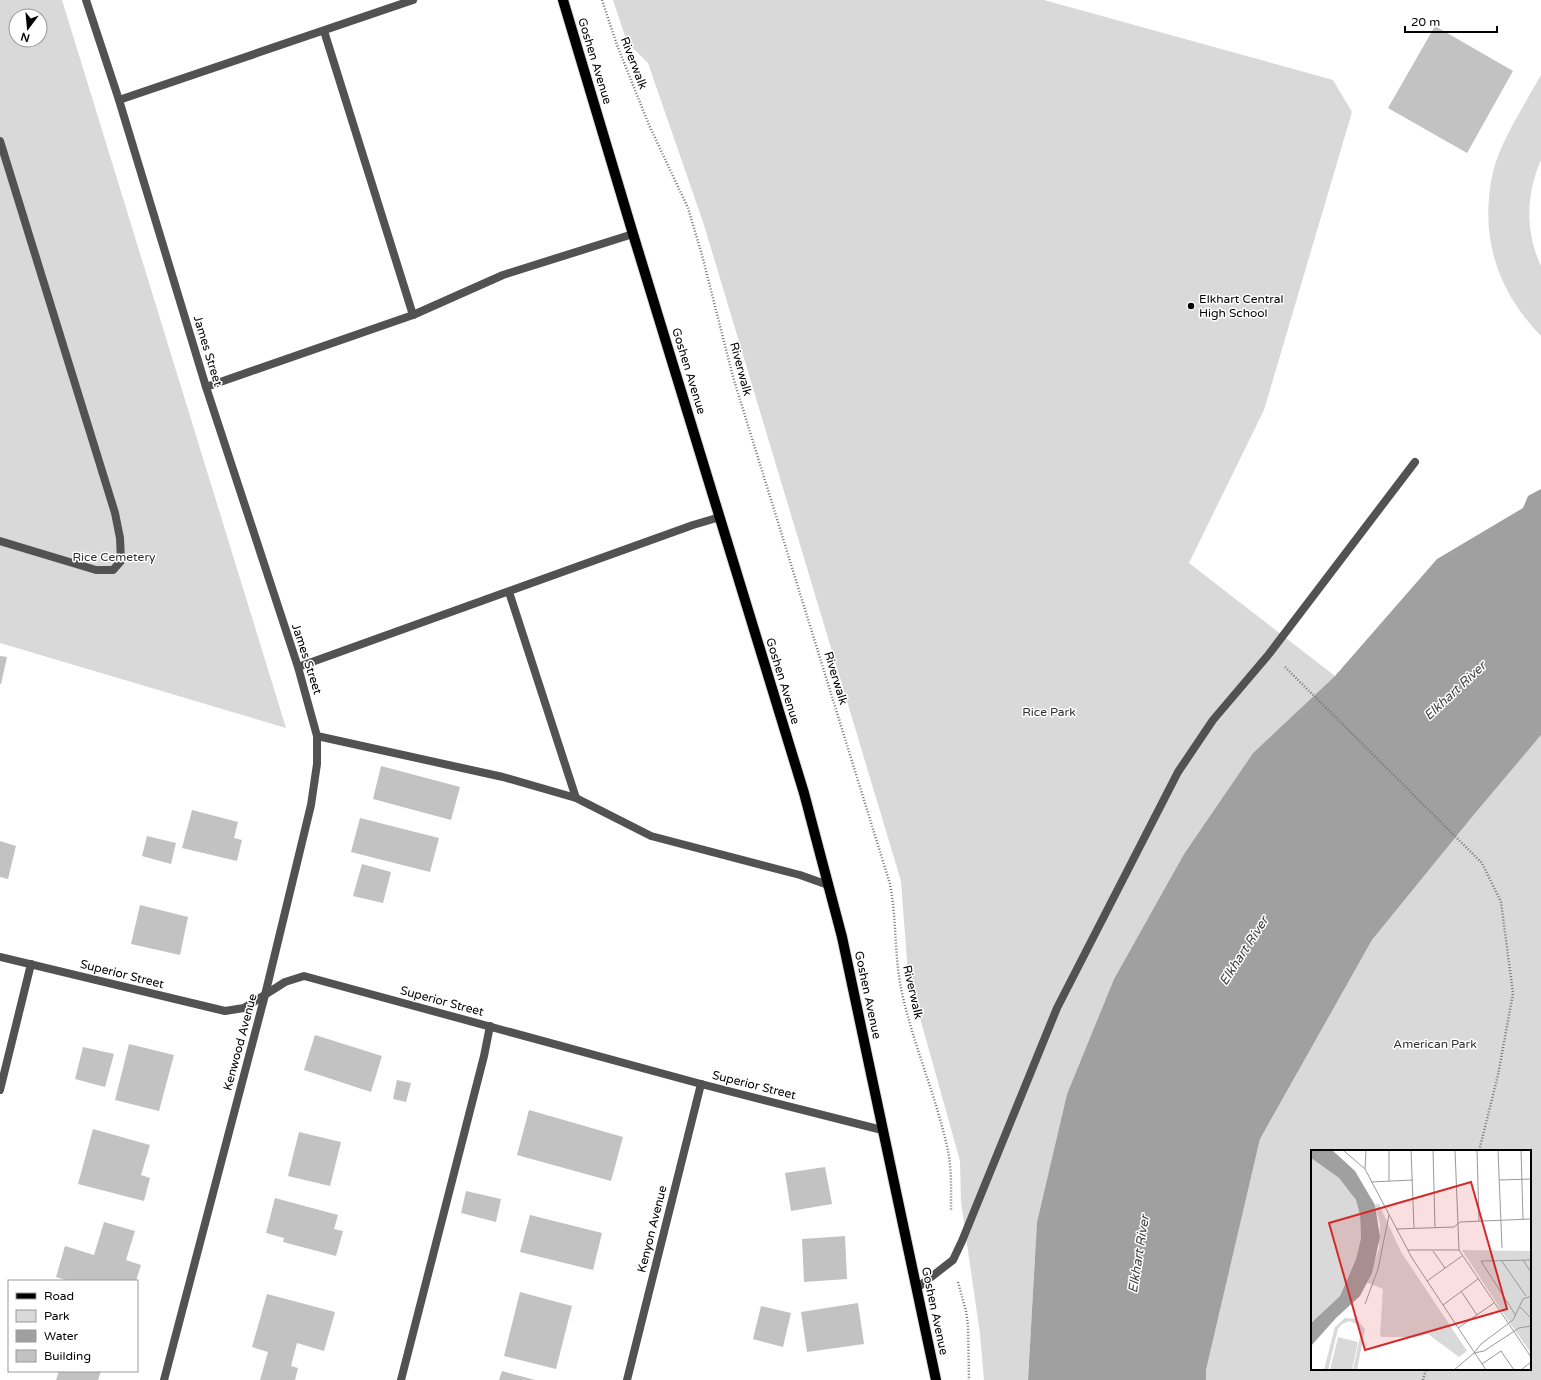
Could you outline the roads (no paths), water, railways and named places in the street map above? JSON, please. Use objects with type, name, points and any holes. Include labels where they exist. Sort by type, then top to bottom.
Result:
[{"type":"main road","name":"Goshen Avenue","points":[[563,0],[632,234],[804,793],[842,937],[936,1380]]},
{"type":"street","name":"James Street","points":[[86,0],[119,100],[206,387],[298,667],[310,708]]},
{"type":"street","points":[[119,100],[413,0]]},
{"type":"street","points":[[324,31],[413,315]]},
{"type":"street","points":[[0,141],[115,513],[120,538],[121,561],[113,570],[96,570],[0,541]]},
{"type":"street","points":[[206,387],[413,315],[503,275],[632,234]]},
{"type":"street","points":[[916,1288],[953,1260],[965,1234],[1056,1008],[1178,772],[1213,720],[1269,654],[1415,462]]},
{"type":"street","points":[[298,667],[693,525],[720,517]]},
{"type":"street","points":[[509,592],[576,798]]},
{"type":"street","name":"Kenwood Avenue","points":[[164,1380],[312,805],[317,764],[317,736],[310,708]]},
{"type":"street","points":[[317,736],[503,777],[576,798],[651,836],[800,875],[828,885]]},
{"type":"street","name":"Superior Street","points":[[0,957],[225,1011],[244,1008],[285,982],[304,976],[701,1084],[882,1130]]},
{"type":"street","points":[[0,1090],[31,964]]},
{"type":"street","points":[[401,1380],[484,1056],[490,1026]]},
{"type":"street","name":"Kenyon Avenue","points":[[627,1380],[701,1084]]},
{"type":"water","name":"Elkhart River","points":[[1541,489],[1541,735],[1372,940],[1260,1139],[1206,1370],[1206,1380],[1028,1380],[1037,1222],[1067,1094],[1114,979],[1184,854],[1253,753],[1335,676],[1437,559],[1523,508],[1528,496]]},
{"type":"place","name":"Elkhart Central High School","points":[[1191,306]]},
{"type":"park label","name":"Rice Cemetery","points":[[114,557]]},
{"type":"park label","name":"Rice Park","points":[[1049,712]]},
{"type":"park label","name":"American Park","points":[[1435,1044]]}]
